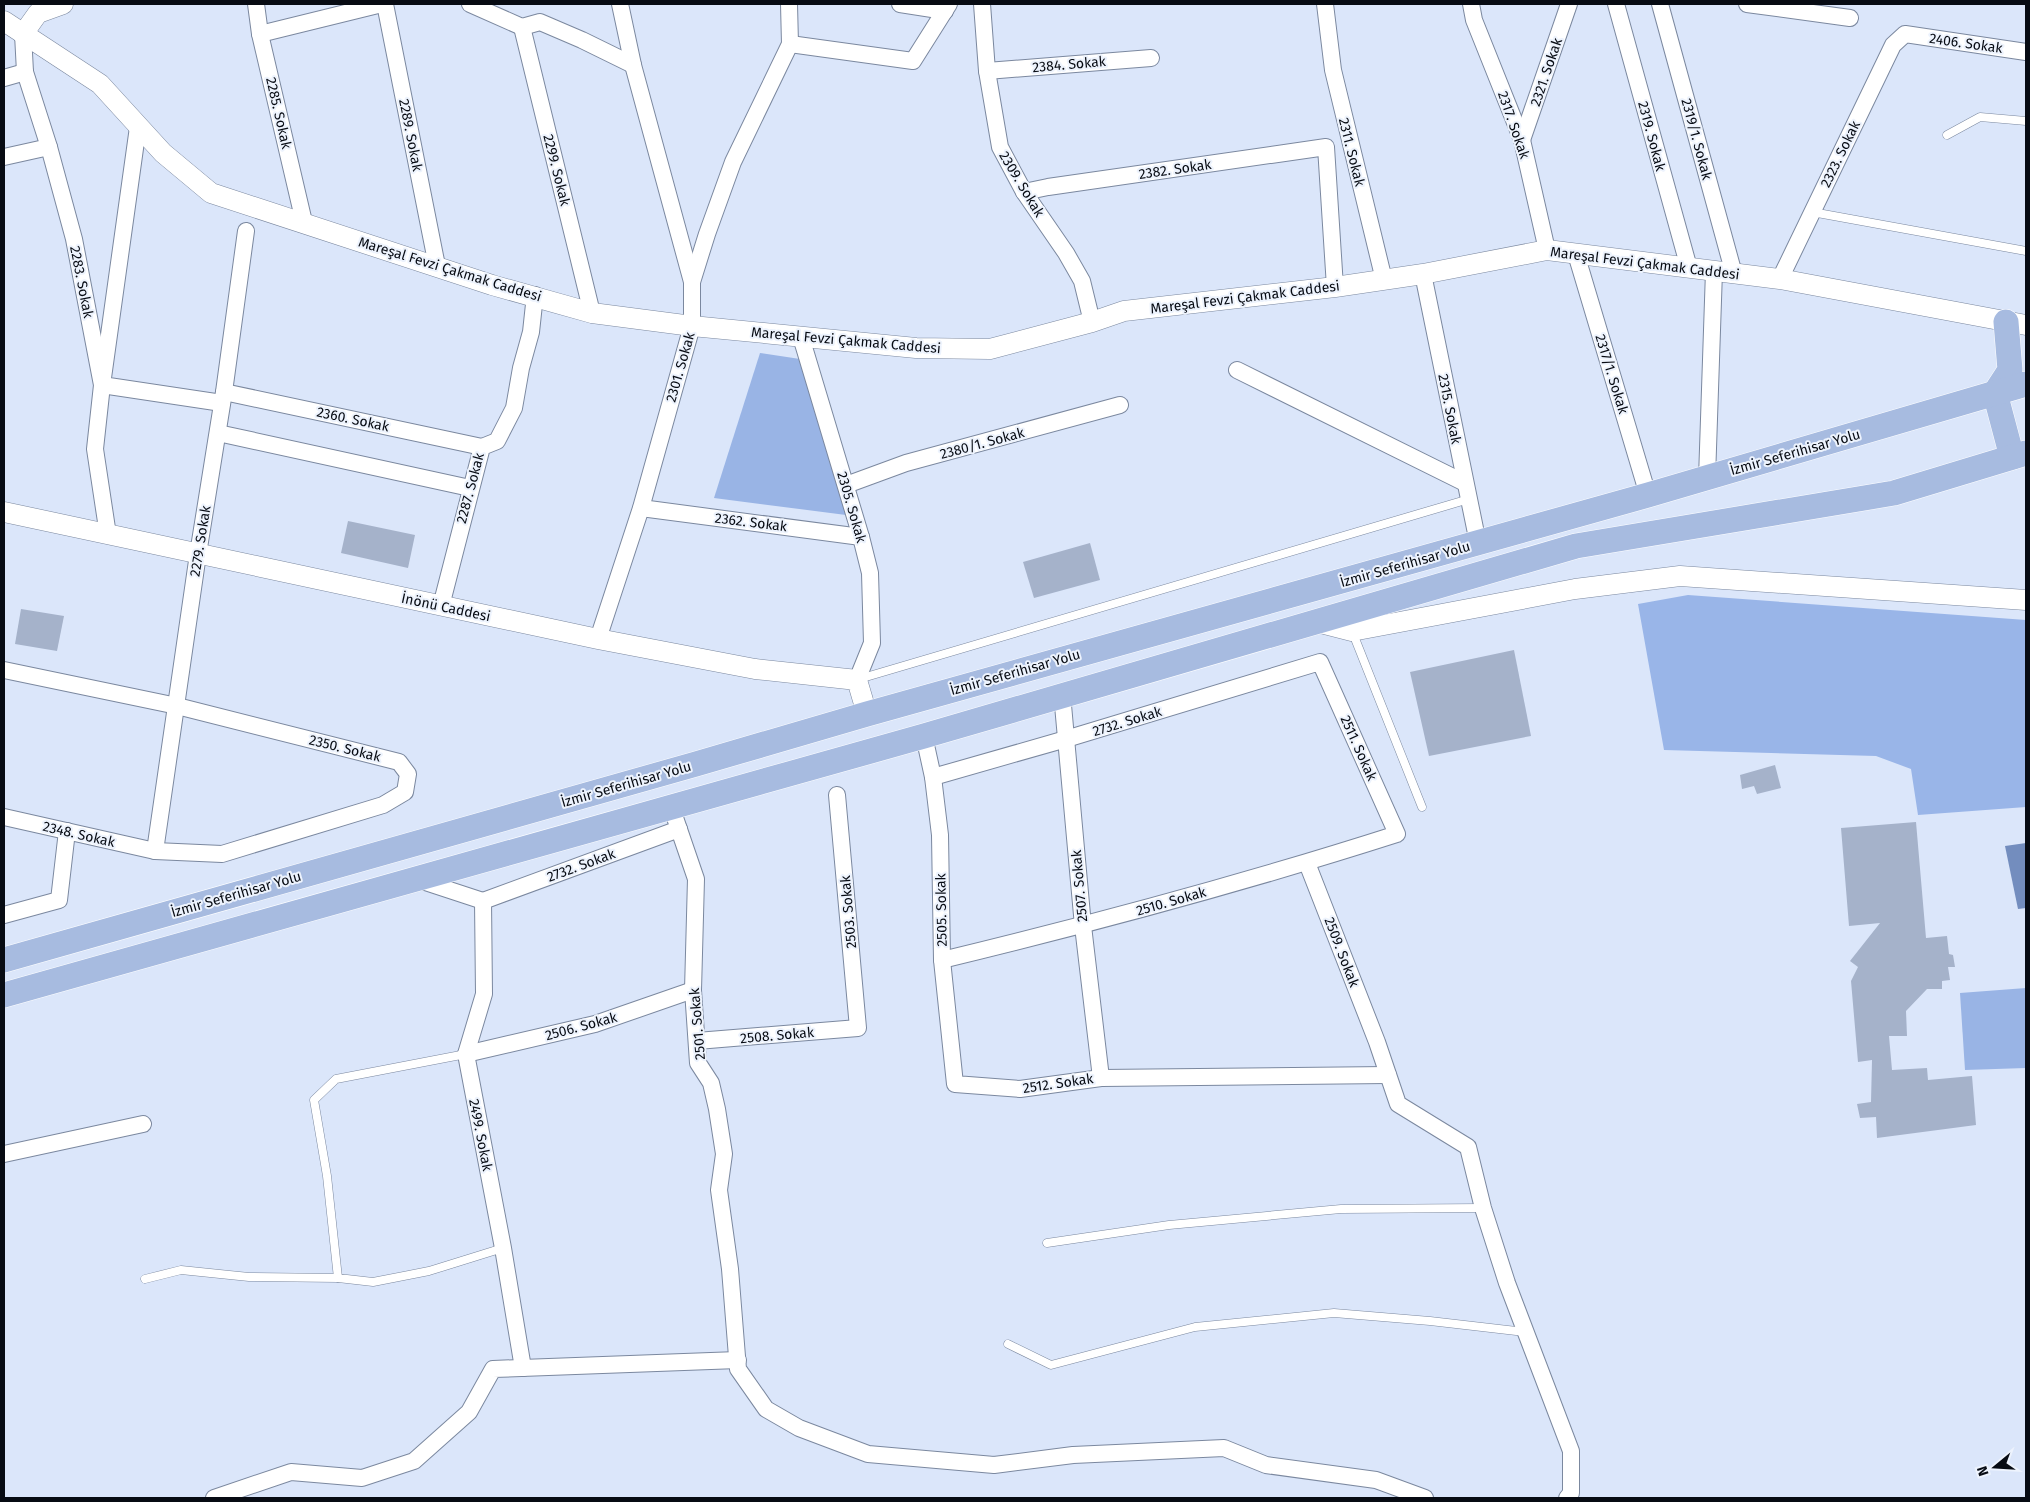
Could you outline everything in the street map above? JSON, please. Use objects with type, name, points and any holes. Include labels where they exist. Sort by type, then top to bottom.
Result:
[{"type":"main road","points":[[4,995],[924,736],[1062,694],[1576,546],[1894,493],[2019,455],[1995,394],[2010,370],[2016,323]]},
{"type":"main road","name":"İzmir Seferihisar Yolu","points":[[4,960],[687,767],[867,714],[1648,495],[2026,384]]},
{"type":"street","points":[[22,34],[38,13],[63,4]]},
{"type":"street","name":"2285. Sokak","points":[[256,4],[260,34],[304,222]]},
{"type":"street","points":[[260,34],[383,4]]},
{"type":"street","name":"2289. Sokak","points":[[383,4],[437,266]]},
{"type":"street","points":[[470,4],[522,27],[540,22],[634,65]]},
{"type":"street","name":"2301. Sokak","points":[[598,639],[641,508],[692,326],[692,282],[634,65],[620,4]]},
{"type":"street","points":[[692,282],[733,162],[790,44],[789,4]]},
{"type":"street","points":[[790,44],[913,61],[947,7],[900,4]]},
{"type":"street","name":"2309. Sokak","points":[[982,4],[987,71],[1000,147],[1024,192],[1066,253],[1082,281],[1092,322]]},
{"type":"street","points":[[1317,4],[1327,24]]},
{"type":"street","name":"2311. Sokak","points":[[1325,4],[1332,70],[1384,280]]},
{"type":"street","name":"2317. Sokak","points":[[1471,4],[1474,20],[1522,140],[1547,250]]},
{"type":"street","name":"2321. Sokak","points":[[1522,140],[1569,4]]},
{"type":"street","name":"2319. Sokak","points":[[1616,4],[1689,268]]},
{"type":"street","name":"2319/1. Sokak","points":[[1660,4],[1724,273],[1707,478]]},
{"type":"street","points":[[1747,4],[1850,18]]},
{"type":"street","name":"Mareşal Fevzi Çakmak Caddesi","points":[[4,21],[100,84],[163,153],[211,192],[492,285],[535,295],[592,312],[692,326],[916,348],[990,349],[1092,322],[1124,311],[1384,280],[1547,250],[1780,279],[2016,323]]},
{"type":"street","name":"2299. Sokak","points":[[522,27],[592,312]]},
{"type":"street","name":"2283. Sokak","points":[[22,34],[25,72],[49,147],[74,239],[102,385],[95,449],[108,535]]},
{"type":"street","name":"2406. Sokak","points":[[1905,34],[2026,52]]},
{"type":"street","name":"2323. Sokak","points":[[1780,279],[1893,45],[1905,34]]},
{"type":"street","name":"2384. Sokak","points":[[987,71],[1151,58]]},
{"type":"street","points":[[4,78],[25,72]]},
{"type":"street","points":[[102,385],[138,127]]},
{"type":"street","points":[[4,158],[49,147]]},
{"type":"street","name":"2311. Sokak","points":[[1326,147],[1335,287]]},
{"type":"street","name":"2382. Sokak","points":[[1024,192],[1326,147]]},
{"type":"street","name":"2279. Sokak","points":[[155,851],[198,554],[218,433],[246,232]]},
{"type":"street","name":"2317/1. Sokak","points":[[1576,254],[1648,495]]},
{"type":"street","name":"2315. Sokak","points":[[1423,274],[1478,543]]},
{"type":"street","name":"2287. Sokak","points":[[440,606],[482,447],[497,441],[514,408],[520,368],[531,332],[535,295]]},
{"type":"street","name":"2305. Sokak","points":[[800,336],[846,485],[870,573],[872,643],[857,680]]},
{"type":"street","points":[[1237,370],[1467,491]]},
{"type":"street","name":"2360. Sokak","points":[[102,385],[223,398],[482,447]]},
{"type":"street","name":"2380/1. Sokak","points":[[846,485],[906,463],[1120,405]]},
{"type":"street","points":[[218,433],[470,488]]},
{"type":"street","name":"2362. Sokak","points":[[641,508],[861,537]]},
{"type":"street","name":"İnönü Caddesi","points":[[4,512],[598,639],[755,669],[857,680]]},
{"type":"street","points":[[1313,621],[1352,631],[1575,589],[1680,576],[2026,600]]},
{"type":"street","name":"2732. Sokak","points":[[933,778],[1066,740],[1320,662]]},
{"type":"street","name":"2511. Sokak","points":[[1320,662],[1397,834]]},
{"type":"street","name":"2350. Sokak","points":[[4,670],[177,706],[399,762],[408,774],[405,792],[383,805],[222,854],[155,851]]},
{"type":"street","points":[[857,680],[867,714]]},
{"type":"street","name":"2507. Sokak","points":[[1062,694],[1083,926],[1101,1078]]},
{"type":"street","name":"2505. Sokak","points":[[924,736],[933,778],[940,835],[942,960],[955,1084]]},
{"type":"street","name":"2503. Sokak","points":[[837,795],[858,1028]]},
{"type":"street","name":"2501. Sokak","points":[[671,806],[696,879],[694,990],[698,1063],[711,1083],[718,1109],[724,1154],[720,1190],[730,1269],[738,1369],[766,1410],[799,1428],[868,1454],[994,1464],[1072,1455],[1224,1448],[1266,1465],[1376,1480],[1425,1498]]},
{"type":"street","name":"2348. Sokak","points":[[4,817],[155,851]]},
{"type":"street","name":"2732. Sokak","points":[[483,901],[679,829]]},
{"type":"street","points":[[4,915],[59,900],[67,831]]},
{"type":"street","name":"2510. Sokak","points":[[942,960],[1083,926],[1307,863],[1397,834]]},
{"type":"street","name":"2509. Sokak","points":[[1307,863],[1398,1104],[1468,1147],[1483,1208],[1507,1283],[1570,1451],[1571,1493],[1567,1498]]},
{"type":"street","points":[[415,878],[483,901]]},
{"type":"street","name":"2499. Sokak","points":[[483,901],[484,994],[466,1054],[503,1248],[523,1368]]},
{"type":"street","name":"2506. Sokak","points":[[466,1054],[595,1024],[694,990]]},
{"type":"street","name":"2508. Sokak","points":[[697,1041],[858,1028]]},
{"type":"street","name":"2512. Sokak","points":[[955,1084],[1020,1089],[1101,1078],[1388,1075]]},
{"type":"street","points":[[4,1154],[143,1124]]},
{"type":"street","points":[[214,1498],[292,1472],[362,1478],[414,1461],[469,1412],[493,1369],[738,1360]]},
{"type":"lane","points":[[1947,135],[1980,117],[2026,121]]},
{"type":"lane","points":[[1812,212],[2026,251]]},
{"type":"lane","points":[[857,680],[1467,491]]},
{"type":"lane","points":[[1352,631],[1422,807]]},
{"type":"lane","points":[[338,1278],[327,1176],[314,1100],[336,1079],[466,1054]]},
{"type":"lane","points":[[1047,1243],[1169,1225],[1341,1208],[1483,1208]]},
{"type":"lane","points":[[145,1279],[180,1270],[249,1277],[338,1278],[373,1282],[430,1271],[503,1248]]},
{"type":"lane","points":[[1008,1344],[1051,1365],[1195,1327],[1334,1313],[1430,1320],[1525,1332]]},
{"type":"shaded area","points":[[760,353],[800,359],[846,515],[714,498]]},
{"type":"shaded area","points":[[1688,595],[2026,620],[2026,807],[1918,815],[1911,769],[1876,756],[1664,750],[1638,604]]},
{"type":"shaded area","points":[[2026,843],[2026,908],[2018,909],[2005,846]]},
{"type":"shaded area","points":[[2026,988],[2026,1068],[1965,1070],[1960,993]]},
{"type":"building","points":[[348,521],[415,535],[408,568],[341,553]]},
{"type":"building","points":[[1090,543],[1100,580],[1034,598],[1023,562]]},
{"type":"building","points":[[21,609],[64,616],[57,651],[15,644]]},
{"type":"building","points":[[1514,650],[1531,736],[1429,756],[1410,672]]},
{"type":"building","points":[[1775,765],[1781,788],[1757,794],[1754,786],[1742,789],[1740,775]]},
{"type":"building","points":[[1916,822],[1926,938],[1947,936],[1949,954],[1953,955],[1955,967],[1948,967],[1950,980],[1942,981],[1942,989],[1927,989],[1906,1011],[1907,1036],[1889,1036],[1892,1070],[1927,1068],[1928,1080],[1972,1076],[1976,1125],[1877,1138],[1876,1117],[1860,1118],[1857,1104],[1871,1102],[1872,1060],[1858,1062],[1851,981],[1858,967],[1850,961],[1880,923],[1849,926],[1841,828]]}]
